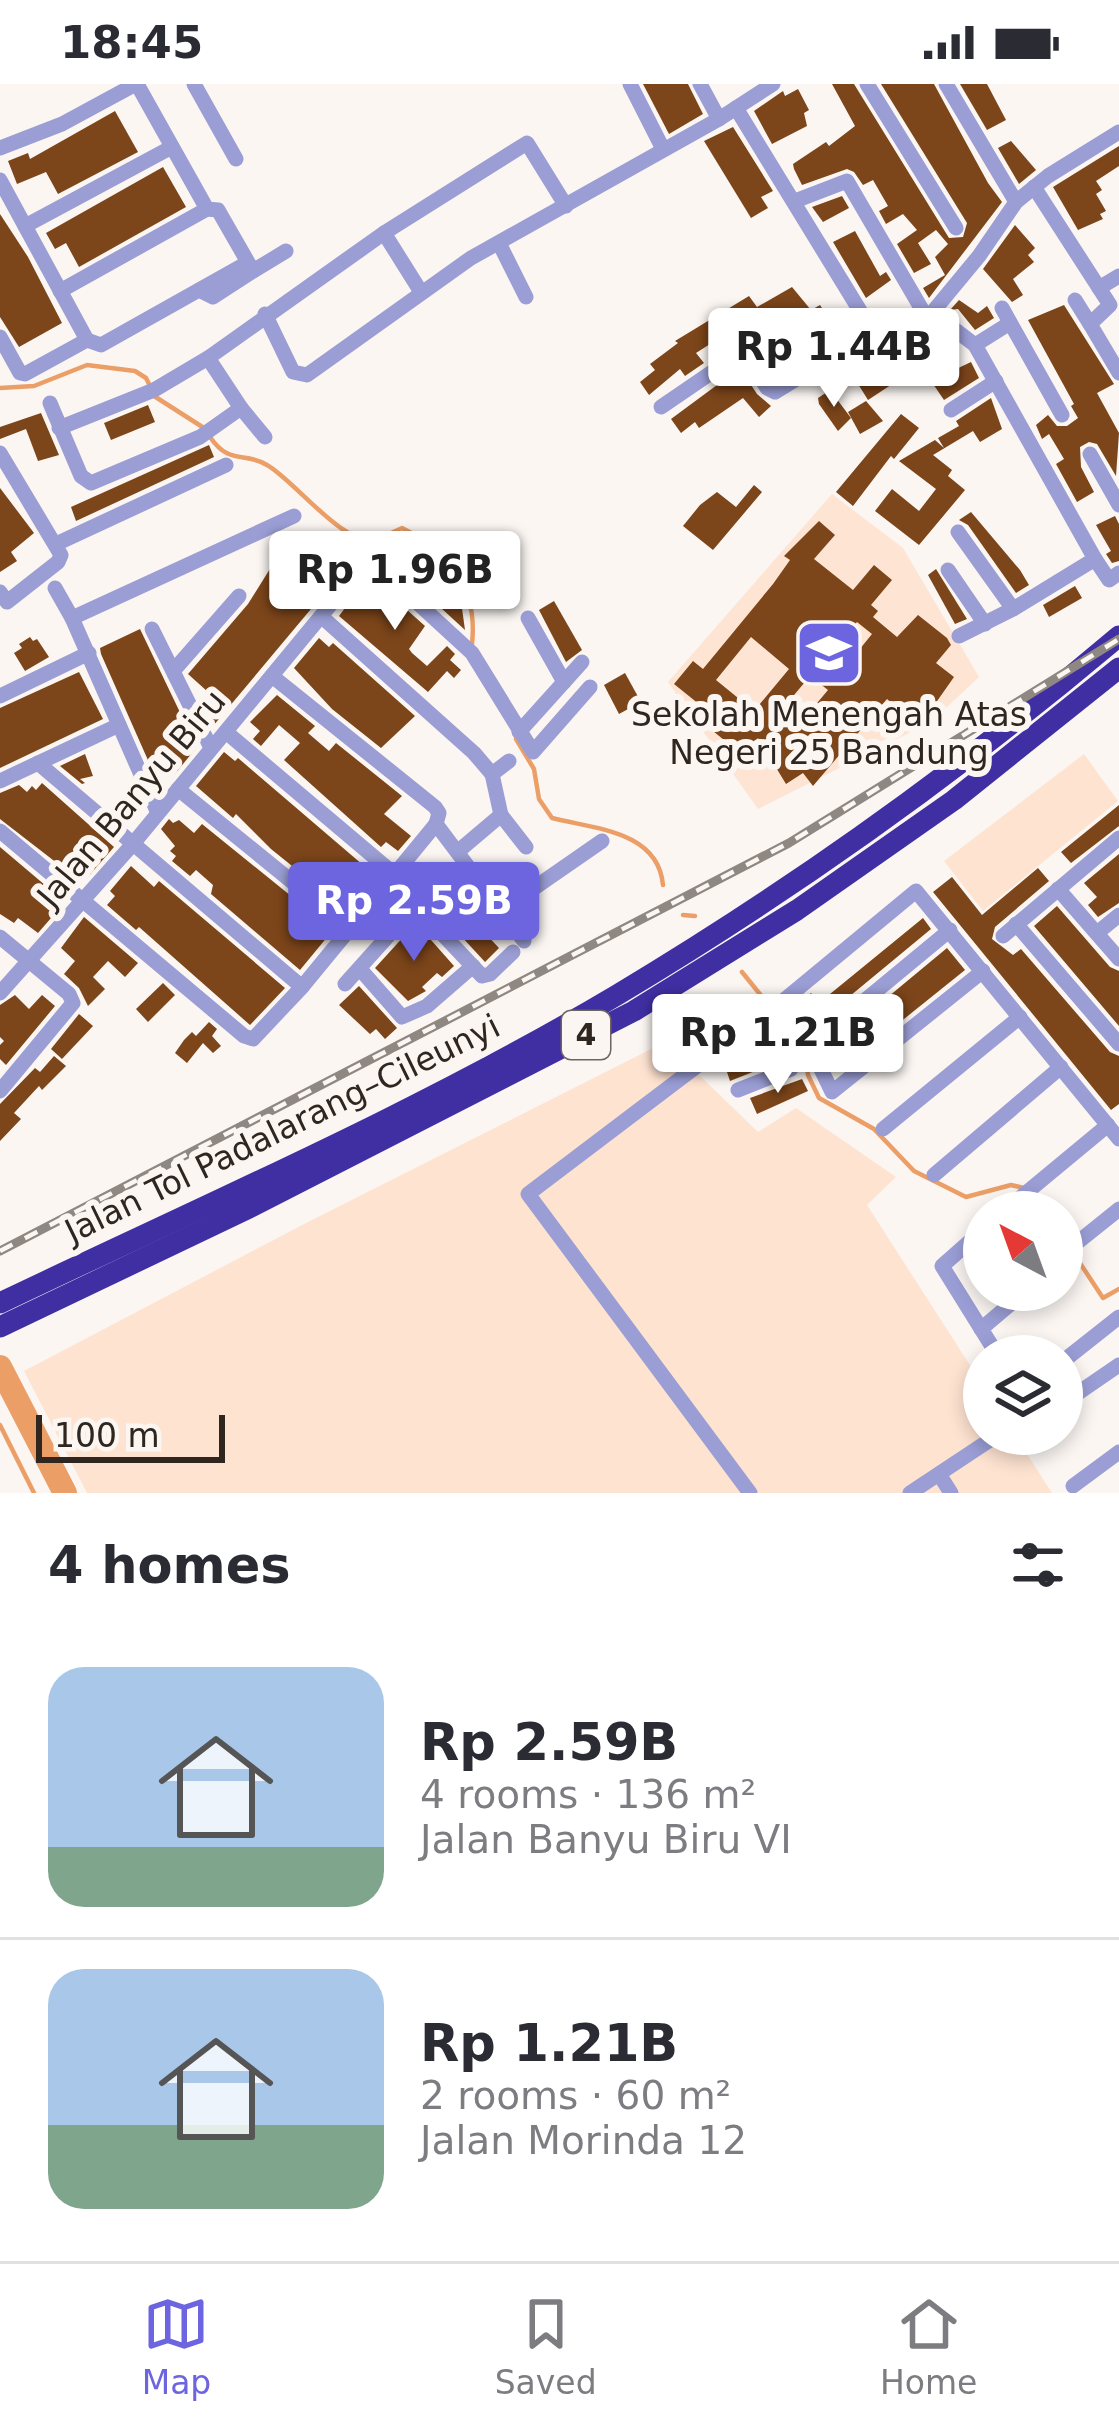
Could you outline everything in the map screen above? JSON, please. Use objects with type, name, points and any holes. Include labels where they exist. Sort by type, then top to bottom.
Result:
[{"type":"highway","name":"Jalan Tol Padalarang–Cileunyi","points":[[2,1318],[616,995],[776,895],[932,787],[1119,636]]},
{"type":"highway","name":"Jalan Tol Padalarang–Cileunyi","points":[[2,1318],[249,1208],[634,1011],[797,910],[954,800],[1119,668]]},
{"type":"street","points":[[0,148],[62,124],[137,84],[207,209]]},
{"type":"street","points":[[194,84],[236,159]]},
{"type":"street","points":[[630,84],[663,149]]},
{"type":"street","points":[[700,84],[719,119]]},
{"type":"street","points":[[265,314],[293,373],[301,376],[499,243],[772,84]]},
{"type":"street","points":[[867,84],[956,228]]},
{"type":"street","points":[[946,84],[1016,202]]},
{"type":"street","points":[[736,108],[874,332]]},
{"type":"street","points":[[733,335],[767,388],[775,392],[874,332],[927,313],[979,256],[1016,202],[1119,132]]},
{"type":"street","points":[[59,428],[147,393],[208,358],[384,233],[527,143],[566,206]]},
{"type":"street","points":[[25,226],[172,147]]},
{"type":"street","points":[[0,180],[87,340],[101,345],[199,290],[286,250]]},
{"type":"street","points":[[795,201],[847,181],[927,313],[975,345],[1095,559],[1114,576]]},
{"type":"street","points":[[1034,187],[1110,307],[1090,324]]},
{"type":"street","points":[[60,291],[207,209],[218,210],[250,267]]},
{"type":"street","points":[[384,233],[421,292]]},
{"type":"street","points":[[499,243],[526,297]]},
{"type":"street","points":[[1099,288],[1119,276]]},
{"type":"street","points":[[1075,300],[1119,373]]},
{"type":"street","points":[[975,345],[1006,316],[1062,415]]},
{"type":"street","points":[[0,337],[23,374],[87,340]]},
{"type":"street","points":[[661,407],[743,351]]},
{"type":"street","points":[[208,358],[265,436]]},
{"type":"street","points":[[951,410],[996,381]]},
{"type":"street","points":[[50,403],[81,476],[91,483],[200,437],[242,408]]},
{"type":"street","points":[[0,453],[56,544],[58,562],[2,600]]},
{"type":"street","points":[[1090,454],[1119,506]]},
{"type":"street","points":[[56,544],[226,465]]},
{"type":"street","points":[[72,618],[294,516]]},
{"type":"street","points":[[958,532],[1013,609]]},
{"type":"street","points":[[959,636],[1095,559]]},
{"type":"street","name":"Jalan Banyu Biru","points":[[0,993],[132,845],[369,562],[469,650],[519,732]]},
{"type":"street","points":[[948,570],[985,624]]},
{"type":"street","points":[[55,588],[89,653],[157,811]]},
{"type":"street","points":[[174,670],[239,596]]},
{"type":"street","points":[[322,617],[492,774],[501,815],[526,847]]},
{"type":"street","points":[[528,618],[563,682]]},
{"type":"street","points":[[152,628],[211,748]]},
{"type":"street","points":[[0,696],[89,653]]},
{"type":"street","points":[[581,662],[519,732],[530,750],[535,752],[590,686]]},
{"type":"street","points":[[0,830],[248,1038],[258,1037],[436,824],[439,813],[272,676]]},
{"type":"street","points":[[0,781],[119,725]]},
{"type":"street","points":[[226,732],[393,873],[416,906],[482,976],[490,974],[518,946],[501,911],[436,824]]},
{"type":"street","points":[[492,774],[509,761]]},
{"type":"street","points":[[38,763],[302,987]]},
{"type":"street","points":[[178,789],[350,928]]},
{"type":"street","points":[[463,848],[501,815]]},
{"type":"street","points":[[1003,936],[1119,838]]},
{"type":"street","points":[[501,911],[602,841]]},
{"type":"street","points":[[345,984],[440,878]]},
{"type":"street","points":[[1058,889],[1119,959]]},
{"type":"street","points":[[737,1090],[791,1069],[770,1026],[772,1010],[916,891],[1113,1132],[1028,1191]]},
{"type":"street","points":[[1097,934],[1119,916]]},
{"type":"street","points":[[1016,924],[1119,1044]]},
{"type":"street","points":[[950,930],[817,1040],[820,1067],[835,1093],[983,970]]},
{"type":"street","points":[[0,937],[69,994],[73,1007],[0,1091]]},
{"type":"street","points":[[360,969],[402,1017],[428,1006],[473,966]]},
{"type":"street","points":[[883,1129],[1020,1017]]},
{"type":"street","points":[[751,1493],[528,1194],[701,1058],[770,1026]]},
{"type":"street","points":[[934,1175],[1061,1067]]},
{"type":"street","points":[[1083,1238],[1119,1209]]},
{"type":"street","points":[[963,1248],[942,1266],[963,1300]]},
{"type":"street","points":[[970,1311],[985,1335]]},
{"type":"street","points":[[981,1329],[1002,1311]]},
{"type":"street","points":[[1083,1345],[1119,1317]]},
{"type":"street","points":[[1083,1392],[1119,1365]]},
{"type":"street","points":[[1073,1486],[1119,1452]]},
{"type":"street","points":[[910,1493],[967,1455]]},
{"type":"street","points":[[939,1474],[951,1493]]},
{"type":"shaded area","name":"Sekolah Menengah Atas Negeri 25 Bandung","points":[[832,494],[903,548],[979,677],[931,722],[758,809],[668,682]]},
{"type":"shaded area","points":[[1084,754],[1118,801],[983,911],[944,861]]},
{"type":"shaded area","points":[[665,1042],[758,1132],[796,1108],[896,1177],[867,1205],[963,1354],[963,1455],[1028,1455],[1052,1493],[87,1493],[24,1371]]},
{"type":"building","points":[[643,84],[688,84],[703,114],[669,134]]},
{"type":"building","points":[[832,84],[854,84],[949,238],[963,237],[967,223],[881,84],[934,84],[1002,202],[929,298],[923,288],[945,275],[935,257],[948,244],[936,230],[918,243],[931,264],[914,273],[897,244],[917,230],[903,214],[886,224],[879,211],[888,206],[873,180],[863,185],[847,169],[802,185],[794,169],[793,164],[855,126]]},
{"type":"building","points":[[960,84],[987,84],[1006,120],[987,130]]},
{"type":"building","points":[[798,89],[809,110],[804,113],[807,126],[772,144],[754,111],[783,91],[785,96]]},
{"type":"building","points":[[115,111],[138,152],[58,194],[46,172],[17,184],[8,161],[28,153],[30,159]]},
{"type":"building","points":[[733,127],[773,191],[761,197],[768,208],[751,218],[704,141]]},
{"type":"building","points":[[1011,141],[1036,170],[1019,184],[998,148]]},
{"type":"building","points":[[1119,146],[1119,166],[1096,181],[1102,190],[1096,194],[1106,211],[1100,214],[1103,219],[1078,230],[1053,187]]},
{"type":"building","points":[[163,167],[186,207],[79,267],[66,243],[55,249],[46,233]]},
{"type":"building","points":[[842,196],[849,208],[823,222],[812,207]]},
{"type":"building","points":[[0,214],[62,323],[19,347],[0,317]]},
{"type":"building","points":[[1015,225],[1035,248],[1028,255],[1034,262],[1013,279],[1023,295],[1012,302],[983,269]]},
{"type":"building","points":[[855,231],[880,276],[886,272],[891,280],[866,298],[833,242]]},
{"type":"building","points":[[792,287],[811,310],[820,305],[834,327],[850,317],[856,328],[815,354],[802,340],[784,351],[791,362],[772,374],[741,325],[731,323],[721,337],[696,353],[704,363],[685,376],[680,369],[649,395],[640,382],[655,370],[650,364],[678,343],[675,341],[749,296],[757,307]]},
{"type":"building","points":[[959,300],[978,313],[987,306],[994,318],[975,330],[958,309],[950,310]]},
{"type":"building","points":[[1064,305],[1114,384],[1097,393],[1119,433],[1116,476],[1097,444],[1080,447],[1081,467],[1094,492],[1077,502],[1056,464],[1064,459],[1049,434],[1042,439],[1036,425],[1048,415],[1057,426],[1078,418],[1028,320]]},
{"type":"building","points":[[889,348],[906,375],[868,400],[845,363]]},
{"type":"building","points":[[971,362],[979,378],[944,400],[931,381]]},
{"type":"building","points":[[740,368],[771,406],[759,417],[743,398],[699,428],[695,422],[681,433],[671,419]]},
{"type":"building","points":[[830,390],[851,418],[838,431],[819,404],[818,398]]},
{"type":"building","points":[[991,398],[1002,429],[980,442],[973,431],[933,455],[952,470],[948,476],[965,490],[919,545],[875,511],[892,489],[919,511],[936,489],[899,461],[935,440],[944,448],[938,438]]},
{"type":"building","points":[[866,401],[883,421],[860,434],[848,412]]},
{"type":"building","points":[[148,405],[155,422],[111,440],[104,423]]},
{"type":"building","points":[[41,413],[59,455],[38,461],[26,429],[0,439],[0,427]]},
{"type":"building","points":[[901,414],[919,428],[853,506],[836,492]]},
{"type":"building","points":[[209,445],[214,457],[76,521],[71,507]]},
{"type":"building","points":[[754,485],[762,492],[713,550],[683,526],[717,492],[736,507]]},
{"type":"building","points":[[0,488],[34,533],[11,552],[17,561],[0,572]]},
{"type":"building","points":[[971,512],[1029,585],[1016,593],[968,525],[959,520]]},
{"type":"building","points":[[1115,516],[1119,561],[1112,563],[1106,554],[1111,551],[1096,525]]},
{"type":"building","points":[[819,521],[835,535],[814,559],[853,590],[874,565],[892,580],[871,605],[878,611],[873,617],[897,637],[918,615],[951,645],[936,663],[954,677],[928,714],[924,710],[914,722],[887,699],[813,786],[803,773],[786,784],[758,738],[734,768],[726,762],[736,750],[707,726],[715,717],[674,684],[693,661],[703,669],[773,584],[790,560],[784,556]],"holes":[[[857,622],[872,634],[855,655],[840,642]],[[751,637],[789,669],[754,711],[716,680]],[[810,676],[828,690],[802,721],[784,707]]]},
{"type":"building","points":[[297,553],[326,575],[316,587],[321,597],[213,726],[201,700],[208,692],[188,674],[248,604],[273,564],[283,569]]},
{"type":"building","points":[[936,569],[967,619],[955,624],[928,575]]},
{"type":"building","points":[[369,576],[425,626],[409,649],[412,653],[427,666],[447,646],[455,654],[450,660],[461,670],[454,678],[447,671],[428,692],[339,616]]},
{"type":"building","points":[[442,579],[460,594],[465,630],[428,596]]},
{"type":"building","points":[[1075,586],[1082,598],[1049,617],[1043,605]]},
{"type":"building","points":[[554,601],[582,650],[566,662],[539,610]]},
{"type":"building","points":[[140,629],[187,727],[179,730],[197,747],[174,775],[155,761],[151,767],[101,654],[100,648]]},
{"type":"building","points":[[30,637],[37,639],[49,657],[25,671],[14,653]]},
{"type":"building","points":[[319,638],[329,647],[333,643],[415,716],[381,748],[332,709],[294,668]]},
{"type":"building","points":[[79,672],[103,719],[0,768],[0,708]]},
{"type":"building","points":[[625,673],[641,702],[619,714],[604,685]]},
{"type":"building","points":[[277,695],[315,726],[308,733],[329,751],[336,743],[402,796],[384,814],[411,836],[398,851],[386,842],[381,847],[284,760],[300,743],[279,725],[261,746],[253,739],[260,731],[250,722]]},
{"type":"building","points":[[224,752],[235,761],[238,758],[377,877],[350,909],[196,786]]},
{"type":"building","points":[[85,754],[93,776],[80,779],[82,784],[60,766]]},
{"type":"building","points":[[42,783],[114,847],[87,878],[66,862],[62,867],[0,819],[0,793],[19,785],[27,792],[32,786],[36,790]]},
{"type":"building","points":[[1119,805],[1119,826],[1071,863],[1061,852]]},
{"type":"building","points":[[169,819],[179,820],[194,833],[202,824],[333,930],[300,970],[211,894],[213,885],[196,870],[190,876],[172,861],[176,856],[170,851],[175,846],[161,829]]},
{"type":"building","points":[[0,847],[65,902],[38,933],[18,918],[14,923],[0,914]]},
{"type":"building","points":[[1119,854],[1119,903],[1098,917],[1088,905],[1097,897],[1084,883]]},
{"type":"building","points":[[131,866],[154,887],[159,881],[285,988],[250,1025],[139,927],[136,930],[107,905],[115,896],[110,891]]},
{"type":"building","points":[[1038,868],[1049,881],[995,927],[992,939],[1013,955],[1021,949],[1110,1052],[1119,1056],[1119,1104],[1111,1110],[933,892],[952,877],[982,915]]},
{"type":"building","points":[[458,878],[466,886],[454,897],[475,920],[484,912],[491,920],[481,929],[499,948],[485,962],[449,923],[453,919],[436,901]]},
{"type":"building","points":[[1057,906],[1110,967],[1119,971],[1119,1026],[1034,926]]},
{"type":"building","points":[[84,917],[138,963],[125,977],[108,961],[93,977],[105,989],[88,1006],[64,974],[75,961],[61,948]]},
{"type":"building","points":[[923,918],[931,929],[804,1034],[795,1024],[812,1010],[803,1000],[811,993],[819,1003]]},
{"type":"building","points":[[416,923],[454,966],[442,977],[437,973],[422,987],[426,991],[408,1001],[375,968]]},
{"type":"building","points":[[947,948],[965,970],[843,1068],[830,1045]]},
{"type":"building","points":[[163,983],[175,995],[148,1022],[136,1009]]},
{"type":"building","points":[[359,986],[397,1028],[385,1039],[376,1029],[370,1034],[339,1005]]},
{"type":"building","points":[[15,995],[29,1009],[42,995],[55,1006],[6,1065],[0,1059],[4,1041],[0,1005]]},
{"type":"building","points":[[756,1006],[759,1017],[696,1042],[691,1027]]},
{"type":"building","points":[[79,1014],[93,1026],[62,1059],[51,1049]]},
{"type":"building","points":[[209,1022],[217,1029],[212,1036],[221,1046],[213,1053],[203,1043],[187,1063],[175,1053],[192,1032],[196,1036]]},
{"type":"building","points":[[764,1041],[775,1063],[730,1081],[725,1066],[716,1070],[713,1060]]},
{"type":"building","points":[[54,1056],[66,1066],[14,1113],[21,1119],[0,1141],[0,1104],[35,1068],[40,1072]]},
{"type":"building","points":[[802,1079],[808,1091],[757,1114],[750,1098]]},
{"type":"waterway","points":[[0,388],[34,386],[87,365],[135,371],[150,386]]},
{"type":"waterway","points":[[154,396],[204,428]]},
{"type":"waterway","points":[[210,437],[224,452],[267,465],[349,533],[376,540],[402,528],[434,548],[465,589],[472,644]]},
{"type":"waterway","points":[[516,739],[534,769],[539,799],[552,818],[637,843],[659,867],[663,885]]},
{"type":"waterway","points":[[683,915],[695,916]]},
{"type":"waterway","points":[[742,972],[768,1004]]},
{"type":"waterway","points":[[779,1019],[806,1057],[819,1098],[874,1129],[914,1171],[966,1197],[1011,1185],[1024,1188]]},
{"type":"waterway","points":[[1083,1268],[1103,1298],[1119,1289]]},
{"type":"waterway","points":[[0,1367],[65,1493]]},
{"type":"waterway","points":[[0,1425],[34,1493]]},
{"type":"railway","points":[[0,1251],[789,843],[1119,639]]},
{"type":"place","name":"Sekolah Menengah Atas Negeri 25 Bandung","points":[[829,653]]}]
